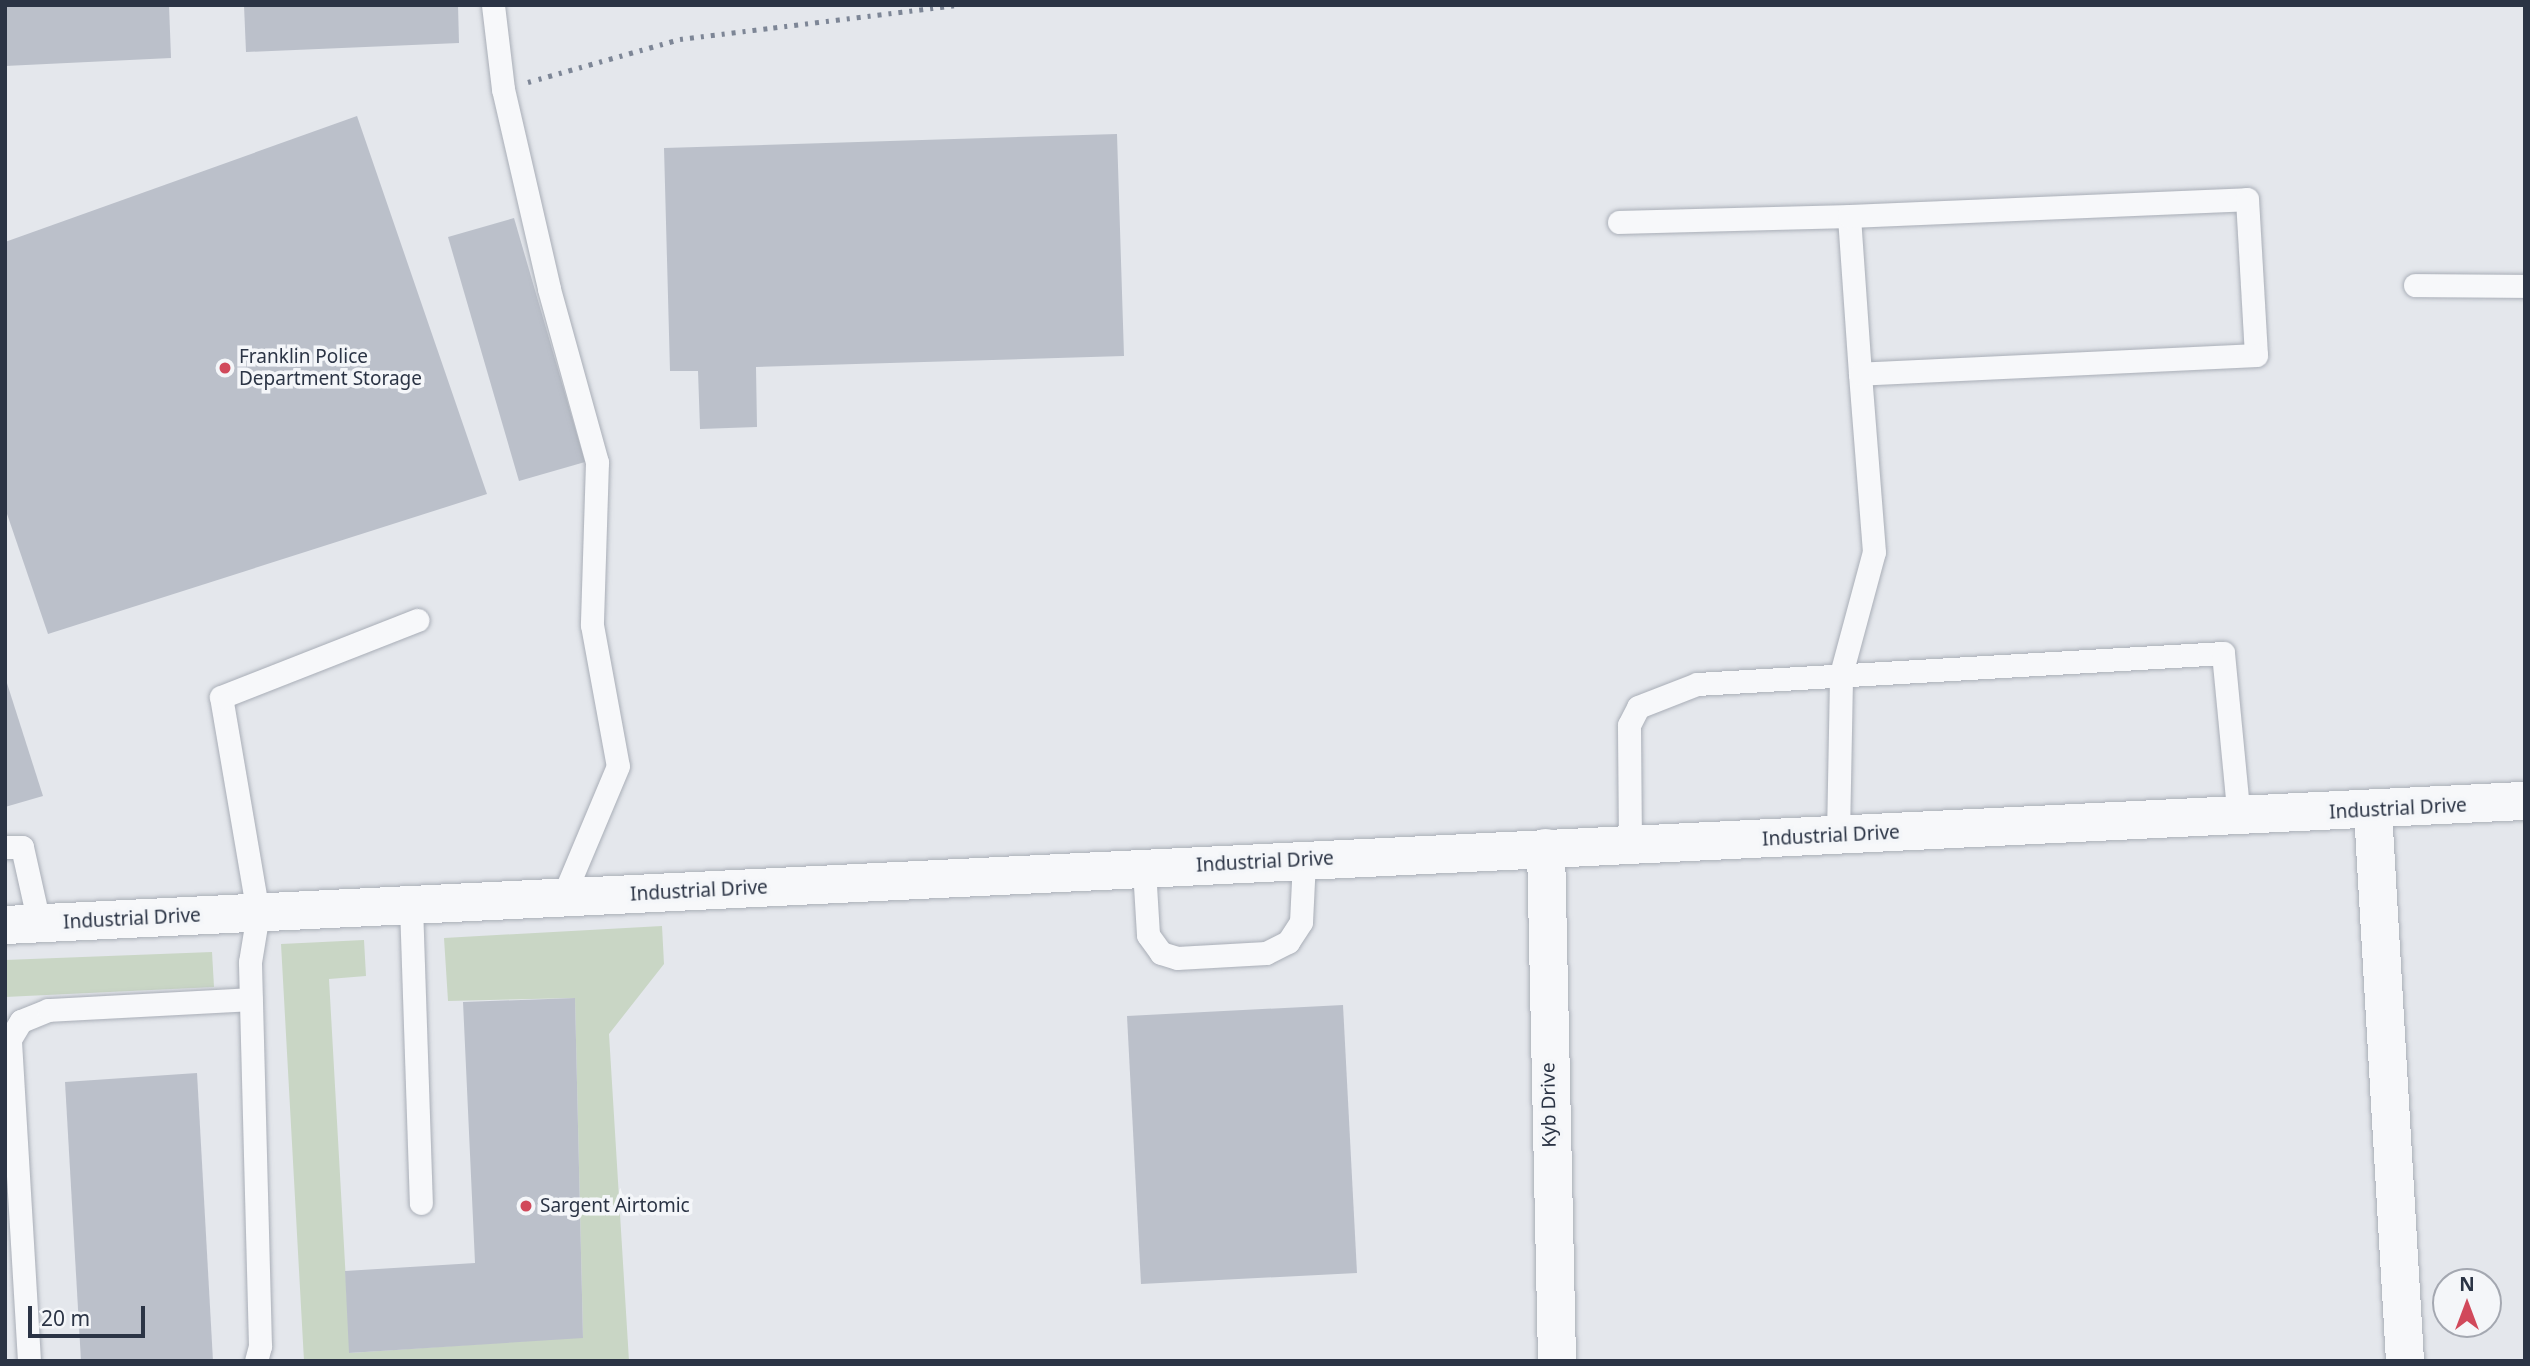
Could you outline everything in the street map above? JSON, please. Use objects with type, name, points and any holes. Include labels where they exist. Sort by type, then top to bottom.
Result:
[{"type":"street","name":"Industrial Drive","points":[[22,924],[1546,848],[2373,812],[2525,801]]},
{"type":"street","points":[[2373,812],[2405,1361]]},
{"type":"street","name":"Kyb Drive","points":[[1546,848],[1557,1361]]},
{"type":"lane","points":[[494,5],[503,89],[527,196],[597,462],[592,625],[618,766],[563,897]]},
{"type":"lane","points":[[1619,222],[1849,216],[2247,199],[2256,355],[1860,374]]},
{"type":"lane","points":[[1838,835],[1841,674],[1874,552],[1849,216]]},
{"type":"lane","points":[[2415,285],[2525,286]]},
{"type":"lane","points":[[256,1361],[260,1346],[250,962],[258,913],[220,697],[417,620]]},
{"type":"lane","points":[[1630,844],[1629,724],[1638,707],[1697,684],[2223,653],[2239,818]]},
{"type":"lane","points":[[5,848],[22,847],[22,924]]},
{"type":"lane","points":[[1144,869],[1148,935],[1161,953],[1177,958],[1266,953],[1288,942],[1301,922],[1304,860]]},
{"type":"lane","points":[[411,905],[421,1203]]},
{"type":"lane","points":[[29,1361],[10,1039],[21,1021],[48,1010],[251,999]]},
{"type":"green space","points":[[662,926],[664,964],[609,1034],[629,1361],[304,1361],[281,944],[364,940],[366,976],[329,979],[350,1353],[583,1337],[575,998],[448,1001],[444,938]]},
{"type":"green space","points":[[212,952],[214,987],[5,997],[5,960]]},
{"type":"building","points":[[5,5],[169,5],[171,58],[5,66]]},
{"type":"building","points":[[244,5],[458,5],[459,43],[246,52]]},
{"type":"building","name":"Franklin Police Department Storage","points":[[357,116],[487,494],[48,634],[5,508],[5,242]]},
{"type":"building","points":[[1117,134],[1124,356],[756,367],[757,427],[700,429],[698,371],[670,371],[664,148]]},
{"type":"building","points":[[514,218],[585,462],[519,481],[448,237]]},
{"type":"building","points":[[5,677],[43,796],[5,807]]},
{"type":"building","name":"Sargent Airtomic","points":[[575,998],[583,1338],[349,1353],[345,1271],[475,1263],[463,1002]]},
{"type":"building","points":[[1343,1005],[1357,1273],[1141,1284],[1127,1016]]},
{"type":"building","points":[[197,1073],[213,1361],[81,1361],[65,1082]]},
{"type":"railway","points":[[528,82],[680,39],[955,5]]},
{"type":"place","name":"Franklin Police Department Storage","points":[[225,368]]},
{"type":"place","name":"Sargent Airtomic","points":[[526,1206]]}]
